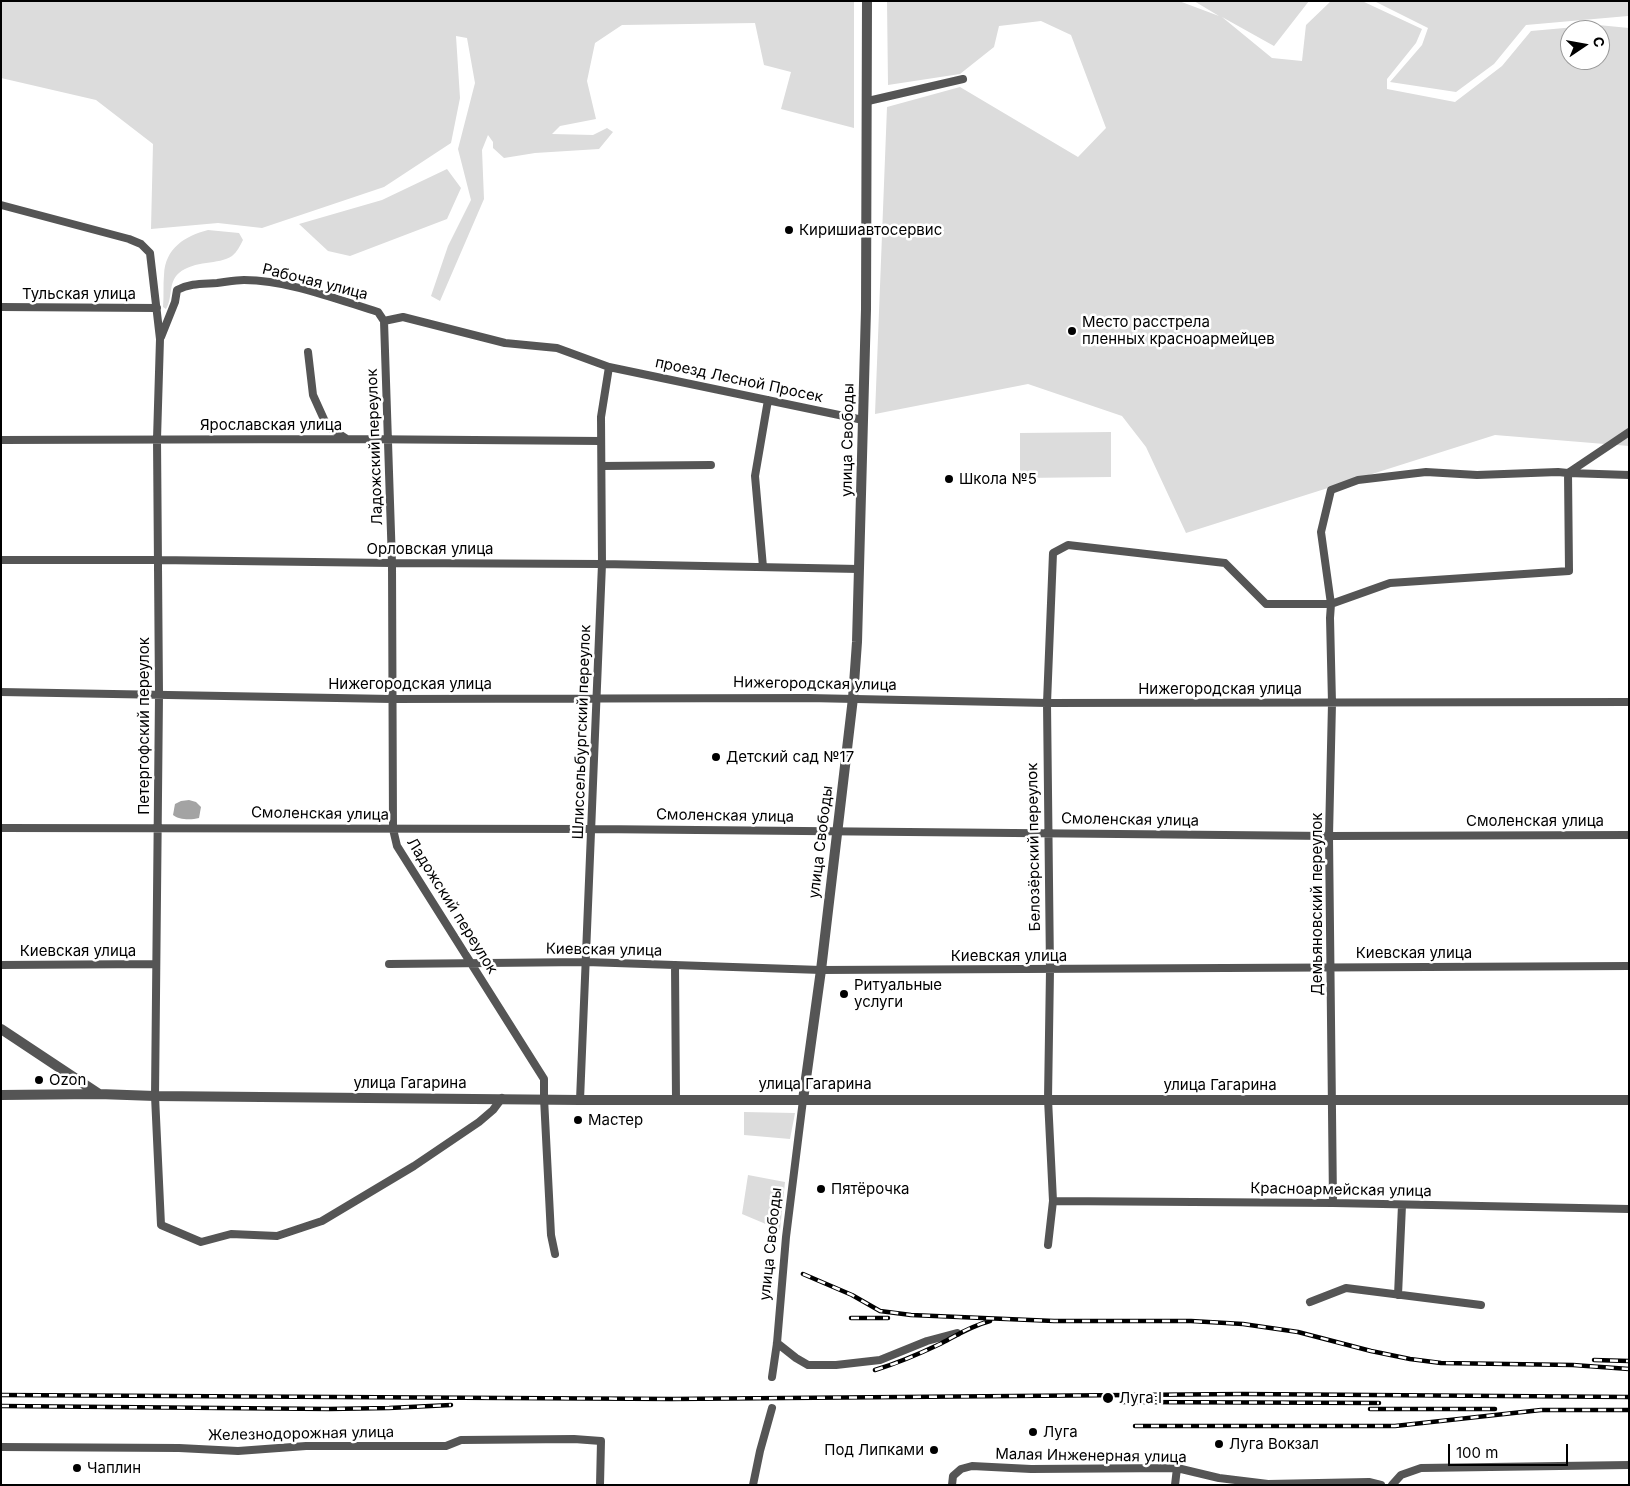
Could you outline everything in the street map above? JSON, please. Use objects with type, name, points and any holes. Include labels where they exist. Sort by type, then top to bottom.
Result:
[{"type":"street","name":"улица Свободы","points":[[772,1377],[777,1343],[786,1237],[821,970],[853,698],[857,642],[866,308],[867,1]]},
{"type":"street","points":[[868,101],[963,80]]},
{"type":"street","name":"Петергофский переулок","points":[[1,205],[129,239],[141,244],[150,253],[160,339],[156,560],[159,695],[155,1096],[161,1225],[201,1242],[230,1234],[277,1236],[322,1221],[414,1166],[479,1122],[493,1110],[502,1098]]},
{"type":"street","name":"Рабочая улица","points":[[160,339],[175,302],[177,290],[189,284],[243,280],[272,282],[378,312],[384,321]]},
{"type":"street","name":"Тульская улица","points":[[1,307],[157,308]]},
{"type":"street","points":[[384,321],[403,318],[505,343],[557,348],[609,367]]},
{"type":"street","name":"Ладожский переулок","points":[[384,321],[392,563],[394,829],[397,846],[544,1079],[551,1234],[555,1254]]},
{"type":"street","points":[[308,352],[313,395],[327,426],[347,439]]},
{"type":"street","name":"проезд Лесной Просек","points":[[609,367],[863,420]]},
{"type":"street","name":"Шлиссельбургский переулок","points":[[580,1100],[602,564],[601,417],[609,367]]},
{"type":"street","points":[[763,567],[755,476],[768,400]]},
{"type":"street","points":[[1568,473],[1629,432]]},
{"type":"street","name":"Ярославская улица","points":[[1,440],[347,439],[601,441]]},
{"type":"street","points":[[602,466],[711,465]]},
{"type":"street","name":"Демьяновский переулок","points":[[1333,1203],[1329,836],[1332,703],[1331,604],[1321,532],[1331,490],[1358,480],[1426,472],[1477,475],[1568,473]]},
{"type":"street","points":[[1568,473],[1629,475]]},
{"type":"street","points":[[1331,604],[1390,583],[1569,571],[1568,473]]},
{"type":"street","name":"Белозёрский переулок","points":[[1048,1245],[1053,1202],[1048,1099],[1050,970],[1047,703],[1052,553],[1068,545],[1225,563],[1266,604],[1331,604]]},
{"type":"street","name":"Орловская улица","points":[[1,560],[602,564],[859,569]]},
{"type":"street","name":"Нижегородская улица","points":[[1,692],[392,699],[596,697],[853,698],[1047,703],[1629,702]]},
{"type":"street","name":"Смоленская улица","points":[[1,828],[592,829],[1329,836],[1629,835]]},
{"type":"street","name":"Киевская улица","points":[[389,964],[586,962],[821,970],[1629,966]]},
{"type":"street","name":"Киевская улица","points":[[1,965],[156,964]]},
{"type":"street","points":[[675,965],[676,1100]]},
{"type":"street","points":[[1,1029],[99,1094]]},
{"type":"street","name":"улица Гагарина","points":[[1,1095],[99,1094],[544,1098],[580,1100],[1629,1100]]},
{"type":"street","name":"Красноармейская улица","points":[[1053,1202],[1333,1203],[1629,1209]]},
{"type":"street","points":[[1398,1294],[1402,1204]]},
{"type":"street","points":[[1310,1302],[1346,1288],[1481,1305]]},
{"type":"street","points":[[777,1343],[808,1366],[836,1365],[880,1360],[927,1341],[957,1333]]},
{"type":"street","points":[[754,1485],[760,1451],[772,1408]]},
{"type":"street","name":"Железнодорожная улица","points":[[1,1447],[179,1448],[238,1451],[306,1446],[446,1446],[460,1440],[574,1438],[601,1441],[600,1485]]},
{"type":"street","points":[[1392,1485],[1401,1475],[1421,1468],[1629,1465]]},
{"type":"street","name":"Малая Инженерная улица","points":[[952,1481],[961,1469],[972,1466],[1031,1469],[1177,1468],[1240,1482],[1268,1484],[1369,1482],[1381,1485]]},
{"type":"street","points":[[1175,1485],[1177,1468]]},
{"type":"shaded area","points":[[1,1],[854,1],[854,128],[781,109],[791,72],[764,65],[755,23],[622,25],[595,43],[587,81],[596,119],[560,126],[552,134],[593,135],[607,128],[613,132],[599,149],[535,153],[504,158],[493,148],[493,142],[488,135],[482,150],[484,199],[440,301],[431,296],[448,246],[471,200],[458,149],[475,83],[467,38],[456,36],[460,98],[451,143],[384,187],[262,228],[218,223],[151,229],[153,144],[96,100],[1,78]]},
{"type":"shaded area","points":[[887,1],[1179,1],[1219,16],[1194,1],[1309,1],[1274,46],[1222,17],[1272,58],[1302,61],[1306,25],[1331,1],[1362,1],[1422,29],[1416,43],[1387,79],[1387,89],[1455,102],[1502,66],[1531,31],[1560,28],[1560,70],[1610,70],[1610,26],[1629,28],[1629,446],[1495,435],[1186,533],[1146,447],[1122,416],[1028,384],[875,414],[887,107],[960,87],[1078,157],[1106,128],[1071,35],[1041,21],[999,26],[994,47],[960,74],[888,85]]},
{"type":"shaded area","points":[[1374,1],[1629,1],[1628,16],[1560,20],[1560,22],[1526,25],[1494,64],[1456,92],[1390,82],[1422,45],[1428,28]]},
{"type":"shaded area","points":[[447,169],[461,188],[447,219],[350,256],[328,251],[299,224],[382,200]]},
{"type":"shaded area","points":[[208,230],[239,233],[243,240],[237,251],[227,259],[192,266],[179,273],[173,281],[166,309],[163,307],[164,279],[168,257],[172,250],[184,240]]},
{"type":"shaded area","points":[[1111,432],[1111,477],[1020,478],[1020,433]]},
{"type":"shaded area","points":[[189,800],[196,802],[201,807],[199,818],[185,819],[173,815],[175,804]]},
{"type":"shaded area","points":[[744,1112],[795,1113],[790,1139],[744,1135]]},
{"type":"shaded area","points":[[748,1175],[785,1182],[780,1230],[742,1214]]},
{"type":"railway","points":[[803,1274],[852,1295],[880,1311],[911,1315],[1054,1321],[1191,1321],[1243,1324],[1298,1332],[1371,1351],[1441,1363],[1573,1365],[1629,1369]]},
{"type":"railway","points":[[851,1318],[888,1318]]},
{"type":"railway","points":[[875,1370],[916,1355],[970,1328],[990,1321]]},
{"type":"railway","points":[[1594,1360],[1629,1361]]},
{"type":"railway","points":[[1,1395],[672,1399],[1243,1394],[1629,1397]]},
{"type":"railway","points":[[1121,1402],[1379,1403]]},
{"type":"railway","points":[[1,1406],[329,1409],[451,1405]]},
{"type":"railway","points":[[1370,1409],[1495,1409]]},
{"type":"railway","points":[[1135,1426],[1395,1426],[1541,1410],[1629,1410]]},
{"type":"place","name":"Киришиавтосервис","points":[[789,230]]},
{"type":"place","name":"Место расстрела пленных красноармейцев","points":[[1072,331]]},
{"type":"place","name":"Школа №5","points":[[949,479]]},
{"type":"place","name":"Детский сад №17","points":[[716,757]]},
{"type":"place","name":"Ритуальные услуги","points":[[844,994]]},
{"type":"place","name":"Ozon","points":[[39,1080]]},
{"type":"place","name":"Мастер","points":[[578,1120]]},
{"type":"place","name":"Пятёрочка","points":[[821,1189]]},
{"type":"place","name":"Луга I","points":[[1108,1398]]},
{"type":"place","name":"Луга","points":[[1033,1432]]},
{"type":"place","name":"Луга Вокзал","points":[[1219,1444]]},
{"type":"place","name":"Под Липками","points":[[934,1450]]},
{"type":"place","name":"Чаплин","points":[[77,1468]]}]
